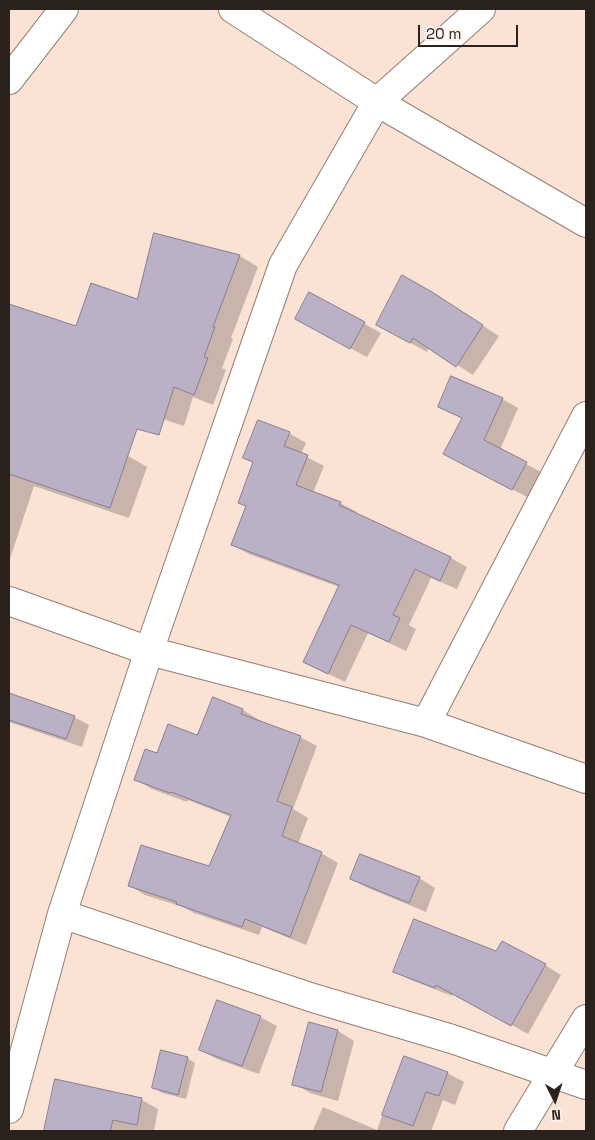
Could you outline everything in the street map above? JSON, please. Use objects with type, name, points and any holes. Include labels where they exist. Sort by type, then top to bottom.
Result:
[{"type":"street","points":[[9,80],[64,9]]},
{"type":"street","points":[[233,9],[378,102],[586,223]]},
{"type":"street","points":[[9,1109],[62,914],[149,651],[283,265],[378,102],[481,9]]},
{"type":"street","points":[[426,723],[586,416]]},
{"type":"street","points":[[9,601],[149,651],[426,723],[586,779]]},
{"type":"street","points":[[62,914],[313,998],[452,1039],[586,1085]]},
{"type":"street","points":[[518,1131],[586,1020]]},
{"type":"building","points":[[154,233],[240,255],[213,327],[215,327],[204,357],[208,358],[194,395],[174,387],[159,435],[137,429],[110,508],[9,474],[9,304],[76,326],[91,283],[137,299]]},
{"type":"building","points":[[402,275],[483,325],[456,367],[413,338],[410,343],[376,325]]},
{"type":"building","points":[[309,292],[365,322],[350,349],[295,319]]},
{"type":"building","points":[[451,376],[503,398],[484,440],[527,462],[512,490],[443,454],[462,418],[438,407]]},
{"type":"building","points":[[258,420],[290,432],[284,446],[308,455],[296,485],[341,502],[339,505],[451,557],[440,581],[415,569],[393,615],[400,618],[389,642],[351,625],[328,674],[303,662],[339,585],[231,545],[246,506],[238,503],[253,462],[243,458]]},
{"type":"building","points":[[9,693],[75,716],[66,739],[9,720]]},
{"type":"building","points":[[213,697],[243,709],[241,714],[301,736],[277,801],[292,807],[282,836],[322,852],[290,937],[245,919],[242,927],[176,904],[177,902],[128,886],[141,845],[209,866],[231,815],[134,780],[145,749],[157,753],[168,724],[197,735]]},
{"type":"building","points":[[360,854],[420,877],[409,903],[350,879]]},
{"type":"building","points":[[414,919],[496,951],[502,941],[546,964],[511,1026],[436,985],[435,988],[393,972]]},
{"type":"building","points":[[217,1000],[261,1016],[242,1066],[199,1050]]},
{"type":"building","points":[[309,1022],[338,1030],[321,1092],[292,1085]]},
{"type":"building","points":[[161,1050],[188,1057],[178,1095],[152,1088]]},
{"type":"building","points":[[404,1056],[448,1072],[439,1096],[426,1092],[413,1126],[382,1115]]},
{"type":"building","points":[[55,1079],[142,1098],[137,1125],[113,1120],[110,1131],[44,1131]]}]
